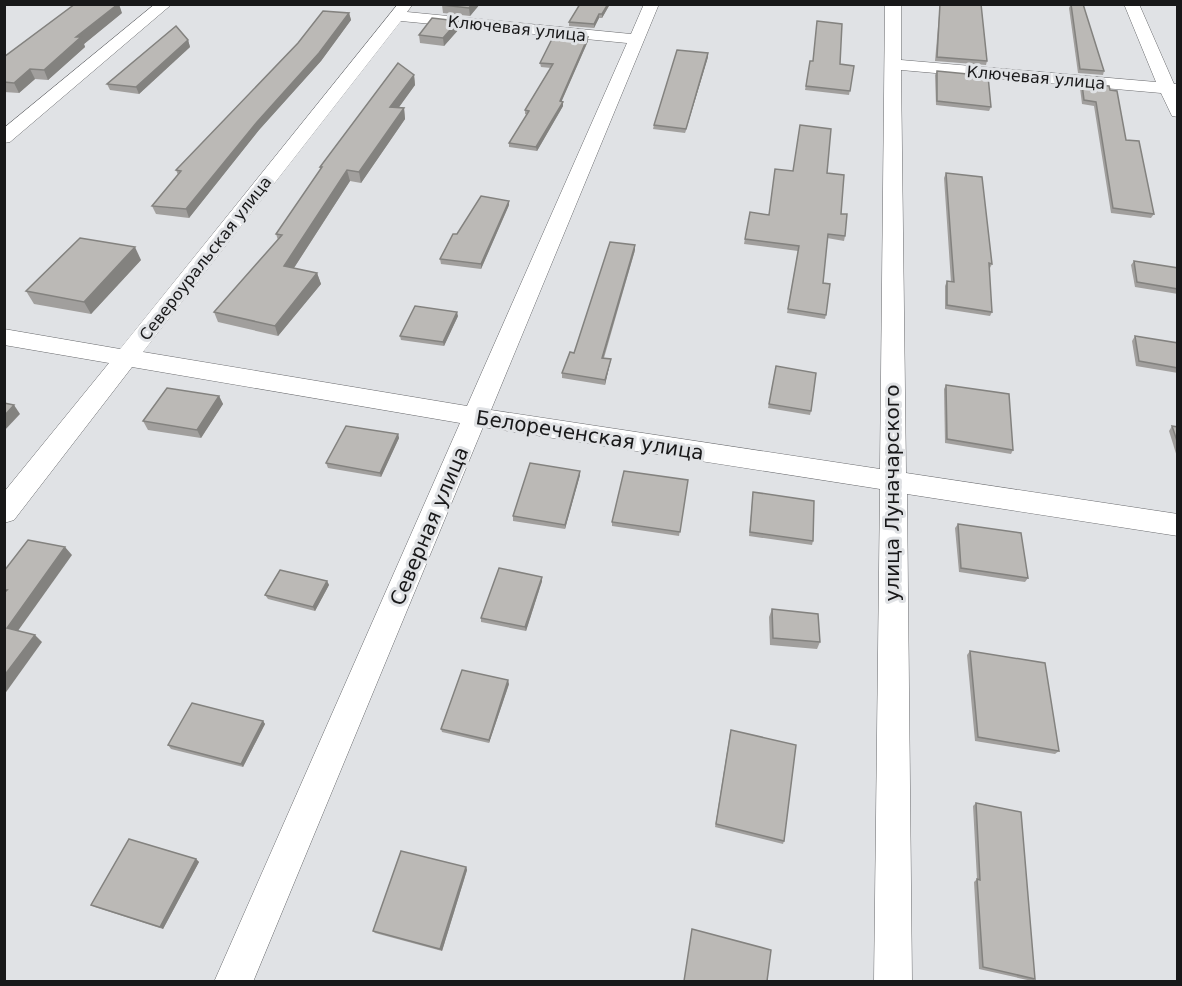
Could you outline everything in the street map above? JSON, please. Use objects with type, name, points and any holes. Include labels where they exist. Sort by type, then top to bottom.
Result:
[{"type":"street","points":[[4,138],[165,4]]},
{"type":"street","name":"Северная улица","points":[[233,981],[652,4]]},
{"type":"street","name":"улица Луначарского","points":[[893,4],[891,483],[893,981]]},
{"type":"street","points":[[1131,4],[1173,89],[1178,112]]},
{"type":"street","name":"Ключевая улица","points":[[401,10],[638,39]]},
{"type":"street","name":"Североуральская улица","points":[[4,512],[401,10]]},
{"type":"street","name":"Ключевая улица","points":[[894,64],[1173,89]]},
{"type":"street","name":"Белореченская улица","points":[[4,337],[476,417],[891,483],[1178,525]]},
{"type":"building","points":[[75,4],[118,4],[76,37],[81,37],[44,70],[30,69],[14,83],[4,82],[4,57]]},
{"type":"building","points":[[443,4],[472,4],[469,8]]},
{"type":"building","points":[[580,4],[608,4],[594,24],[569,22]]},
{"type":"building","points":[[940,4],[981,4],[987,61],[937,57]]},
{"type":"building","points":[[1071,4],[1083,4],[1104,71],[1080,69]]},
{"type":"building","points":[[323,11],[349,13],[319,53],[257,122],[186,209],[152,206],[181,171],[176,170],[298,43]]},
{"type":"building","points":[[432,18],[458,21],[443,38],[419,35]]},
{"type":"building","points":[[817,21],[842,24],[840,64],[854,66],[850,91],[806,86],[810,61],[813,61]]},
{"type":"building","points":[[176,26],[188,40],[136,87],[107,84]]},
{"type":"building","points":[[560,35],[588,37],[560,101],[563,102],[536,147],[509,143],[529,111],[525,110],[553,64],[540,63],[553,37]]},
{"type":"building","points":[[677,50],[708,53],[686,129],[654,125]]},
{"type":"building","points":[[398,63],[414,75],[390,107],[404,108],[359,172],[347,170],[284,266],[317,273],[275,326],[214,312],[282,235],[276,234],[322,167],[320,167]]},
{"type":"building","points":[[937,71],[988,76],[991,107],[937,101]]},
{"type":"building","points":[[1082,84],[1109,86],[1110,90],[1117,91],[1126,140],[1139,141],[1154,214],[1113,208],[1096,102],[1084,100]]},
{"type":"building","points":[[800,125],[831,129],[827,173],[844,175],[841,214],[847,214],[845,236],[828,234],[823,283],[830,284],[826,315],[788,309],[799,246],[745,239],[750,212],[769,215],[775,169],[793,171]]},
{"type":"building","points":[[946,173],[982,177],[992,264],[989,263],[992,312],[947,305],[947,281],[954,282]]},
{"type":"building","points":[[481,196],[509,201],[481,264],[440,259],[453,234],[457,234]]},
{"type":"building","points":[[80,238],[135,247],[84,302],[26,291]]},
{"type":"building","points":[[610,242],[635,245],[602,358],[611,359],[605,380],[562,373],[570,352],[574,353]]},
{"type":"building","points":[[1134,261],[1178,268],[1178,289],[1137,282]]},
{"type":"building","points":[[415,306],[457,312],[443,342],[400,336]]},
{"type":"building","points":[[1135,336],[1178,343],[1178,368],[1139,361]]},
{"type":"building","points":[[776,366],[816,373],[811,411],[769,404]]},
{"type":"building","points":[[946,385],[1009,394],[1013,450],[947,439]]},
{"type":"building","points":[[167,388],[219,396],[197,430],[143,421]]},
{"type":"building","points":[[4,403],[14,405],[4,416]]},
{"type":"building","points":[[346,426],[398,434],[380,473],[326,463]]},
{"type":"building","points":[[1172,426],[1178,427],[1178,444]]},
{"type":"building","points":[[530,463],[580,471],[565,525],[513,516]]},
{"type":"building","points":[[624,471],[688,480],[680,532],[612,522]]},
{"type":"building","points":[[753,492],[814,501],[813,541],[750,532]]},
{"type":"building","points":[[958,524],[1021,533],[1028,578],[961,568]]},
{"type":"building","points":[[28,540],[65,547],[7,628],[35,635],[4,676],[4,593],[7,590],[4,590],[4,571]]},
{"type":"building","points":[[499,568],[542,577],[525,627],[481,618]]},
{"type":"building","points":[[280,570],[327,581],[313,607],[265,595]]},
{"type":"building","points":[[772,609],[818,614],[820,642],[773,638]]},
{"type":"building","points":[[970,651],[1045,663],[1059,751],[978,737]]},
{"type":"building","points":[[462,670],[508,680],[489,740],[441,729]]},
{"type":"building","points":[[192,703],[263,721],[241,764],[168,745]]},
{"type":"building","points":[[731,730],[796,745],[784,841],[716,824]]},
{"type":"building","points":[[976,803],[1021,812],[1035,979],[983,967],[977,879],[980,880]]},
{"type":"building","points":[[129,839],[196,859],[160,927],[91,905]]},
{"type":"building","points":[[401,851],[466,867],[440,949],[373,931]]},
{"type":"building","points":[[692,929],[771,950],[767,981],[684,981]]}]
